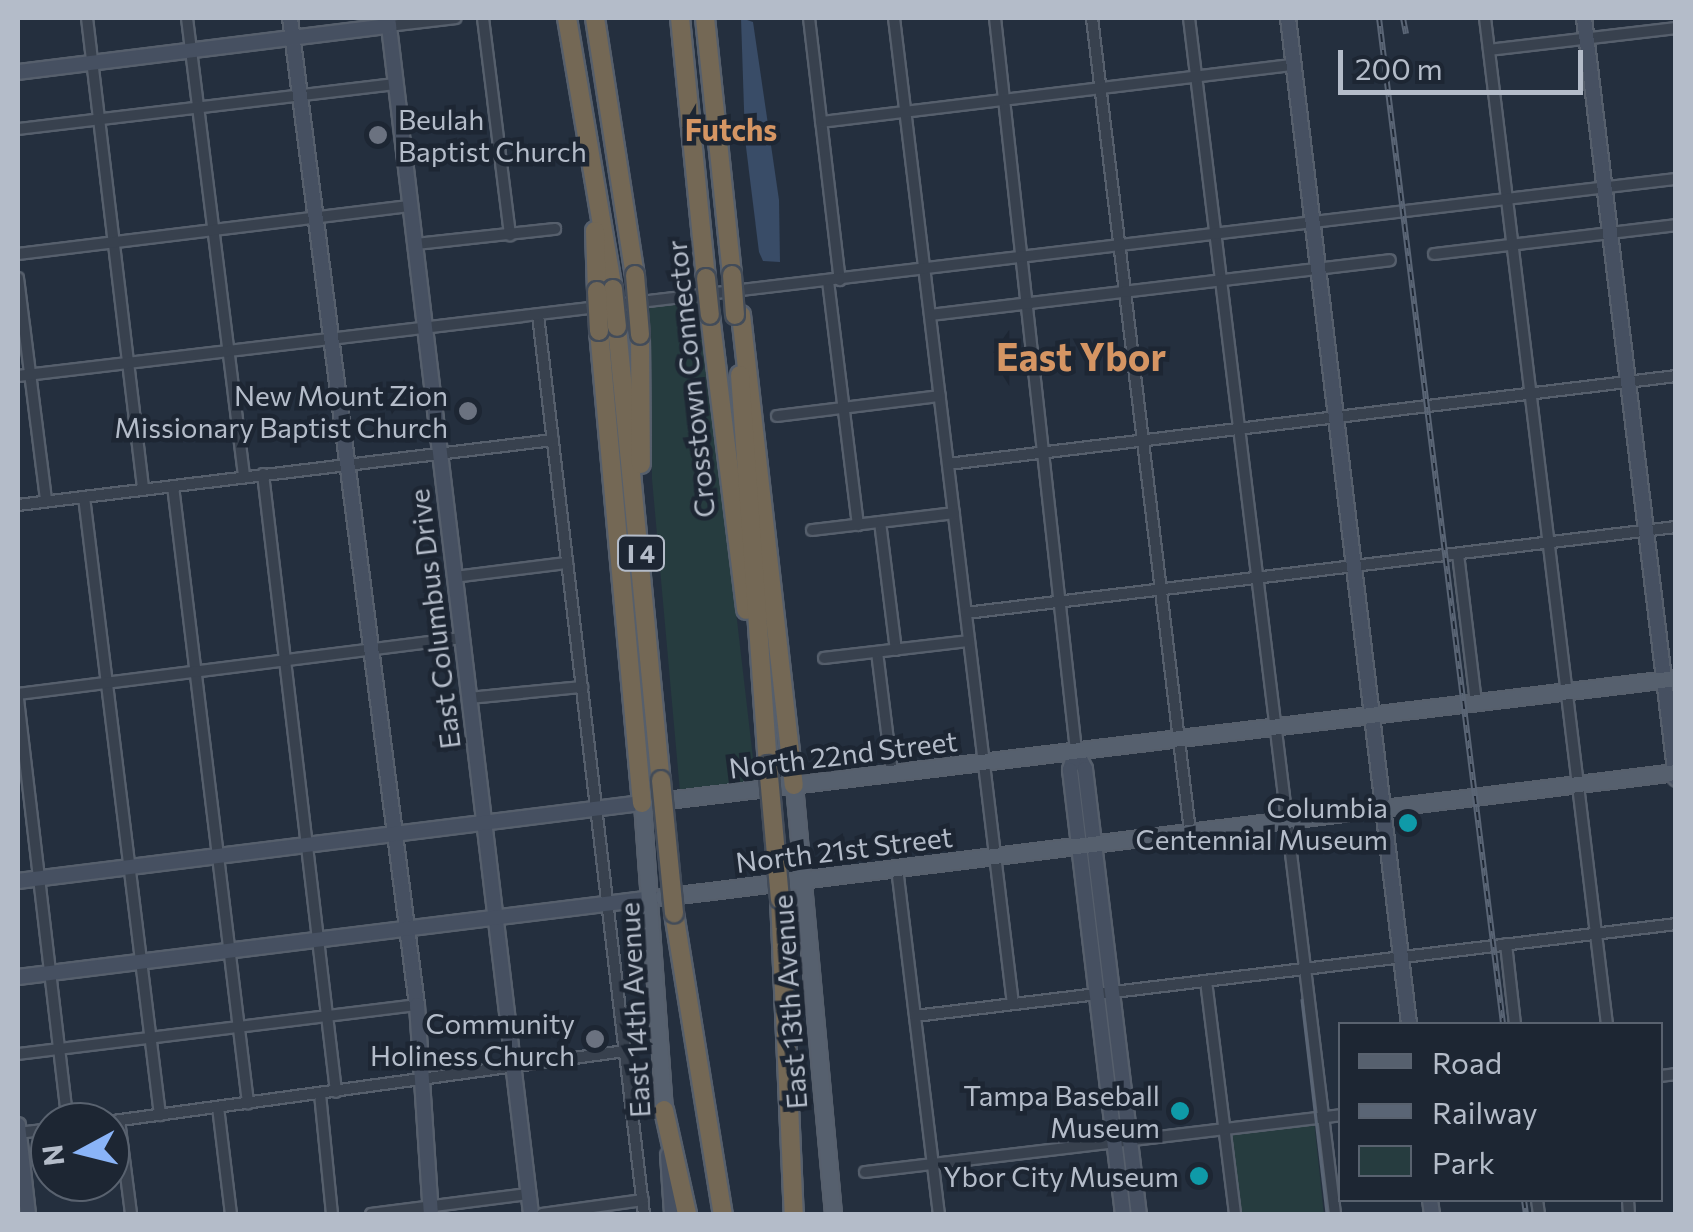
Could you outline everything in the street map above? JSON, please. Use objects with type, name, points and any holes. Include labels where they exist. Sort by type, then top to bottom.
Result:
[{"type":"highway","name":"I 4","points":[[567,18],[595,171],[608,329],[638,510],[674,913],[723,1214]]},
{"type":"highway","name":"Crosstown Connector","points":[[595,18],[635,275],[640,335],[638,510]]},
{"type":"highway","name":"Crosstown Connector","points":[[680,18],[710,315],[766,734]]},
{"type":"highway","points":[[705,18],[794,785]]},
{"type":"highway","points":[[738,315],[780,899],[794,1214]]},
{"type":"highway","points":[[608,329],[642,803]]},
{"type":"highway","points":[[664,1110],[687,1214]]},
{"type":"main road","points":[[290,18],[346,464],[358,510],[417,1004],[431,1211]]},
{"type":"main road","points":[[1288,18],[1409,1022]]},
{"type":"main road","points":[[1584,18],[1646,531],[1669,679],[1675,774]]},
{"type":"main road","points":[[18,72],[293,38],[389,22]]},
{"type":"main road","name":"East Columbus Drive","points":[[389,22],[531,1214]]},
{"type":"main road","name":"North 22nd Street","points":[[18,881],[1669,679]]},
{"type":"main road","points":[[1076,751],[1070,770],[1086,844],[1122,1141],[1123,1214]]},
{"type":"main road","name":"North 21st Street","points":[[18,977],[1675,774]]},
{"type":"main road","name":"East 13th Avenue","points":[[794,785],[833,1214]]},
{"type":"main road","name":"East 14th Avenue","points":[[642,803],[653,898],[672,1214]]},
{"type":"main road","points":[[807,911],[817,889],[845,874]]},
{"type":"main road","points":[[18,1125],[28,1214]]},
{"type":"main road","points":[[1122,1141],[1139,1214]]},
{"type":"street","points":[[87,18],[143,488]]},
{"type":"street","points":[[188,18],[244,476]]},
{"type":"street","points":[[389,22],[456,18]]},
{"type":"street","points":[[484,18],[510,235]]},
{"type":"street","points":[[808,18],[858,525]]},
{"type":"street","points":[[894,18],[1014,1004]]},
{"type":"street","points":[[995,18],[1063,601],[1076,751]]},
{"type":"street","points":[[1092,18],[1190,831]]},
{"type":"street","points":[[1189,18],[1335,1214]]},
{"type":"street","points":[[1485,18],[1606,1022]]},
{"type":"street","points":[[1489,50],[1676,28]]},
{"type":"street","points":[[821,122],[1293,65]]},
{"type":"street","points":[[18,129],[396,84]]},
{"type":"street","points":[[24,376],[1676,179]]},
{"type":"street","points":[[18,254],[411,206]]},
{"type":"street","points":[[1434,254],[1676,225]]},
{"type":"street","points":[[416,244],[555,229]]},
{"type":"street","points":[[930,315],[1390,260]]},
{"type":"street","points":[[18,278],[24,376],[46,501]]},
{"type":"street","points":[[538,315],[644,1214]]},
{"type":"street","points":[[948,464],[1676,376]]},
{"type":"street","points":[[776,416],[940,396]]},
{"type":"street","points":[[18,505],[553,440]]},
{"type":"street","points":[[263,474],[336,1092]]},
{"type":"street","points":[[173,486],[248,1103]]},
{"type":"street","points":[[84,497],[160,1115]]},
{"type":"street","points":[[812,530],[954,513]]},
{"type":"street","points":[[880,522],[896,650]]},
{"type":"street","points":[[966,613],[1676,527]]},
{"type":"street","points":[[1458,554],[1476,703]]},
{"type":"street","points":[[454,577],[567,563]]},
{"type":"street","points":[[66,1102],[18,696],[462,638]]},
{"type":"street","points":[[824,658],[970,641]]},
{"type":"street","points":[[877,652],[892,773]]},
{"type":"street","points":[[469,698],[582,687]]},
{"type":"street","points":[[897,868],[939,1214]]},
{"type":"street","points":[[915,1016],[1676,924]]},
{"type":"street","points":[[1506,944],[1515,1022]]},
{"type":"street","points":[[1206,980],[1235,1214]]},
{"type":"street","points":[[18,1054],[417,1004]]},
{"type":"street","points":[[130,1119],[422,1083],[625,1051]]},
{"type":"street","points":[[320,1094],[332,1214]]},
{"type":"street","points":[[218,1107],[231,1214]]},
{"type":"street","points":[[866,1172],[1338,1114]]},
{"type":"street","points":[[371,1214],[431,1211],[528,1194]]},
{"type":"street","points":[[542,1214],[643,1200]]},
{"type":"green space","points":[[700,301],[756,784],[680,792],[652,479],[649,307]]},
{"type":"green space","points":[[1314,1120],[1324,1214],[1234,1214],[1225,1129]]},
{"type":"water","points":[[741,18],[753,22],[779,200],[780,262],[763,261],[759,252],[745,139]]},
{"type":"tram line","points":[[1302,1000],[1327,1214]]},
{"type":"railway","points":[[1379,18],[1503,1022]]},
{"type":"railway","points":[[1403,18],[1406,34]]},
{"type":"railway","points":[[1524,1202],[1526,1214]]},
{"type":"place","name":"Beulah Baptist Church","points":[[378,135]]},
{"type":"place","name":"New Mount Zion Missionary Baptist Church","points":[[468,411]]},
{"type":"place","name":"Columbia Centennial Museum","points":[[1408,823]]},
{"type":"place","name":"Community Holiness Church","points":[[595,1039]]},
{"type":"place","name":"Tampa Baseball Museum","points":[[1180,1111]]},
{"type":"place","name":"Ybor City Museum","points":[[1199,1176]]},
{"type":"district","name":"Futchs","points":[[731,129]]},
{"type":"district","name":"East Ybor","points":[[1081,356]]}]
